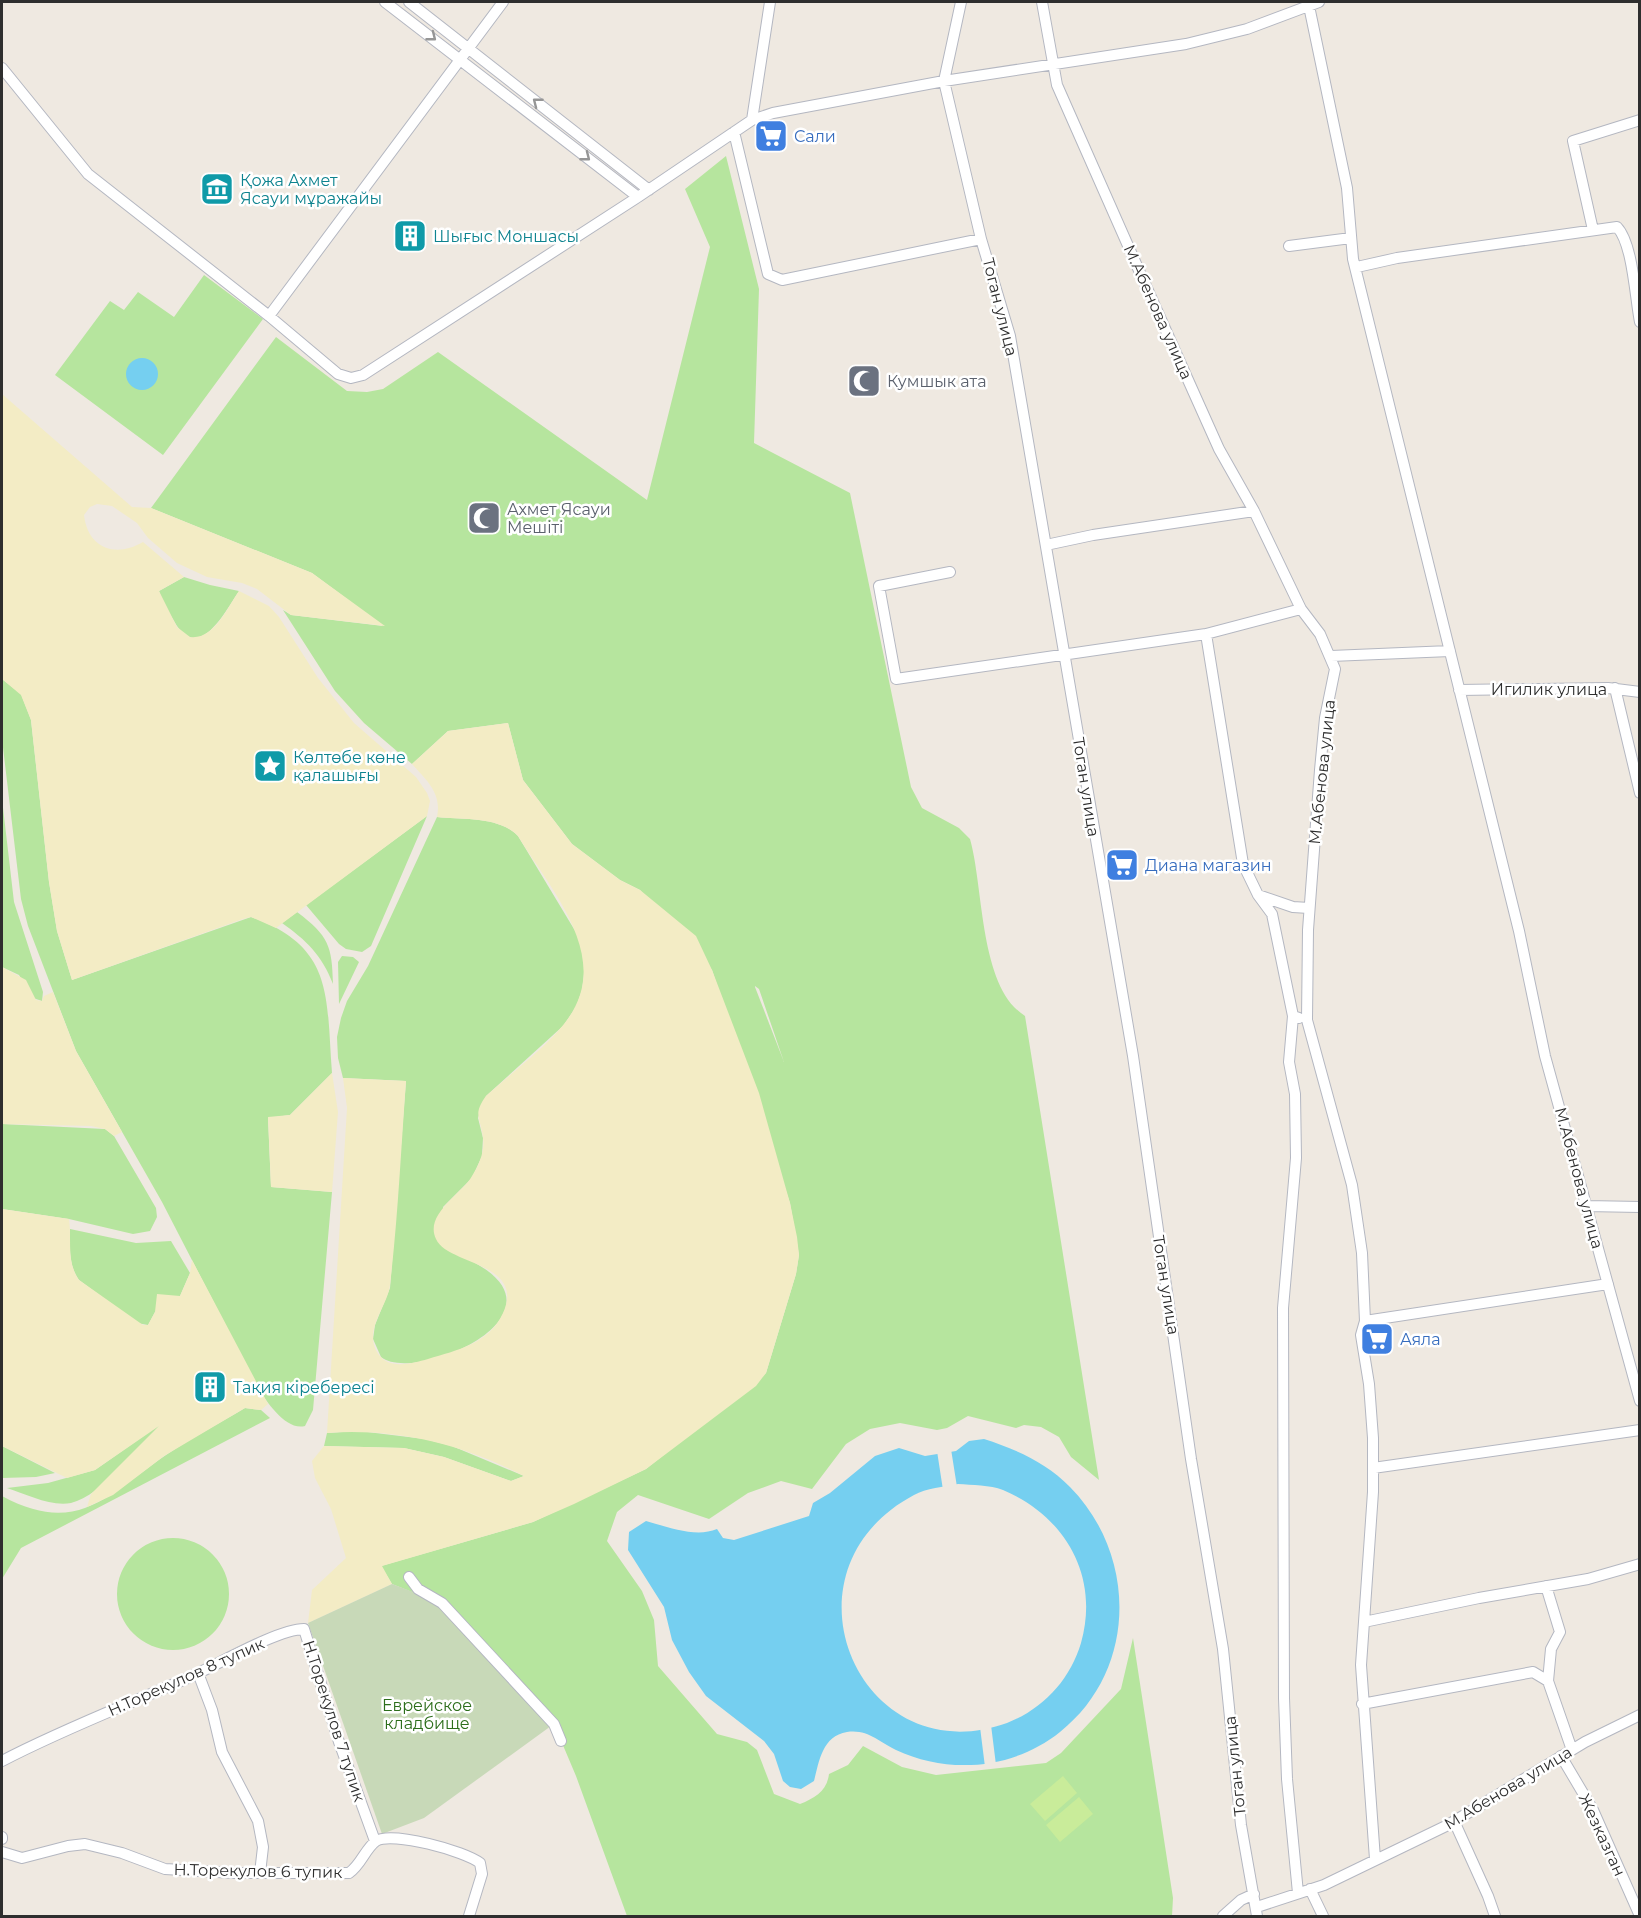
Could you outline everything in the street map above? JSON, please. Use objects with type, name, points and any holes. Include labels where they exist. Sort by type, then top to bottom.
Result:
[{"type":"street","points":[[385,2],[638,197]]},
{"type":"street","points":[[409,2],[649,190]]},
{"type":"street","points":[[269,316],[459,58],[503,2]]},
{"type":"street","points":[[752,120],[770,2]]},
{"type":"street","points":[[961,2],[944,81],[981,239]]},
{"type":"street","points":[[1042,2],[1053,64]]},
{"type":"street","name":"М.Абенова улица","points":[[2,68],[88,174],[269,316],[338,374],[351,378],[363,375],[649,190],[752,120],[773,113],[944,81],[1186,44],[1247,28],[1314,4],[1347,188],[1351,238],[1357,267],[1519,931],[1545,1056],[1640,1401]]},
{"type":"street","name":"М.Абенова улица","points":[[1053,64],[1057,85],[1219,449],[1254,511],[1301,609],[1320,634],[1335,669],[1325,718],[1309,908],[1307,1020],[1352,1185],[1362,1253],[1365,1321],[1361,1335],[1369,1384],[1373,1468],[1361,1665],[1374,1859]]},
{"type":"street","points":[[1593,230],[1587,192],[1574,141],[1640,120]]},
{"type":"street","name":"Тоган улица","points":[[734,132],[768,273],[782,280],[981,239],[1010,336],[1133,1056],[1191,1459],[1222,1648],[1241,1825],[1257,1912]]},
{"type":"street","points":[[1357,267],[1397,258],[1617,227],[1627,250],[1640,321]]},
{"type":"street","points":[[1289,246],[1351,238]]},
{"type":"street","points":[[1627,250],[1640,247]]},
{"type":"street","points":[[1046,545],[1093,535],[1254,511]]},
{"type":"street","points":[[951,572],[879,586],[896,679],[1206,634],[1301,609]]},
{"type":"street","points":[[1206,634],[1243,864],[1258,895],[1272,914],[1293,1016],[1289,1062],[1295,1094],[1296,1158],[1283,1308],[1284,1698],[1287,1779],[1298,1893]]},
{"type":"street","points":[[1331,656],[1450,651]]},
{"type":"street","points":[[1616,688],[1640,793]]},
{"type":"street","name":"Игилик улица","points":[[1459,690],[1616,688],[1640,692]]},
{"type":"street","points":[[1258,895],[1293,907],[1309,908]]},
{"type":"street","points":[[1293,1016],[1307,1020]]},
{"type":"street","points":[[1586,1206],[1640,1207]]},
{"type":"street","points":[[1365,1321],[1608,1284]]},
{"type":"street","points":[[1373,1468],[1640,1430]]},
{"type":"street","points":[[1364,1622],[1588,1579],[1640,1564]]},
{"type":"street","points":[[409,1577],[418,1589],[442,1604],[554,1724],[561,1741]]},
{"type":"street","points":[[1546,1586],[1560,1632],[1551,1649],[1548,1681],[1572,1750]]},
{"type":"street","name":"Н.Торекулов 7 тупик","points":[[274,1638],[304,1629],[339,1742],[375,1841]]},
{"type":"street","name":"Н.Торекулов 8 тупик","points":[[2,1761],[97,1716],[274,1638]]},
{"type":"street","points":[[1362,1704],[1533,1672],[1548,1681]]},
{"type":"street","points":[[198,1673],[212,1710],[222,1752],[258,1821],[263,1847],[260,1873]]},
{"type":"street","name":"М.Абенова улица","points":[[1257,1912],[1298,1893],[1324,1885],[1454,1821],[1561,1756],[1640,1715]]},
{"type":"street","name":"Жезказган","points":[[1561,1756],[1593,1810],[1640,1917]]},
{"type":"street","points":[[1454,1821],[1488,1896],[1495,1917]]},
{"type":"street","points":[[375,1841],[387,1837],[434,1845],[470,1855],[480,1863],[482,1874],[470,1917]]},
{"type":"street","name":"Н.Торекулов 6 тупик","points":[[2,1852],[22,1858],[85,1844],[112,1850],[165,1869],[260,1873],[349,1873],[357,1868],[375,1841]]},
{"type":"street","points":[[1310,1889],[1323,1917]]},
{"type":"street","points":[[1223,1917],[1241,1900],[1254,1894]]},
{"type":"green space","points":[[726,156],[759,289],[754,443],[850,493],[911,787],[922,808],[959,828],[970,839],[991,960],[999,983],[1010,1002],[1025,1016],[1099,1480],[1071,1457],[1059,1437],[1041,1427],[1024,1425],[1016,1428],[968,1416],[947,1428],[937,1430],[900,1423],[870,1429],[846,1444],[812,1489],[781,1481],[748,1493],[709,1519],[638,1495],[617,1512],[607,1541],[642,1591],[654,1620],[658,1666],[717,1734],[747,1742],[757,1750],[774,1794],[800,1804],[819,1793],[826,1785],[829,1774],[848,1765],[863,1746],[902,1767],[936,1775],[1046,1763],[1061,1753],[1121,1689],[1133,1638],[1173,1898],[1172,1916],[627,1916],[576,1776],[554,1724],[442,1604],[392,1584],[381,1566],[533,1522],[646,1469],[766,1373],[796,1274],[799,1255],[790,1203],[712,970],[640,890],[620,880],[572,844],[523,780],[508,723],[448,731],[412,764],[364,723],[335,691],[283,610],[291,615],[383,626],[312,573],[151,508],[276,337],[347,391],[367,392],[383,389],[438,352],[647,500],[710,247],[685,189]],"holes":[[[755,986],[759,989],[784,1062]]]},
{"type":"green space","points":[[204,275],[263,319],[163,455],[55,375],[110,301],[124,310],[138,292],[174,317]]},
{"type":"green space","points":[[184,577],[239,591],[219,621],[210,630],[201,636],[192,638],[183,633],[174,621],[159,591]]},
{"type":"green space","points":[[2,679],[21,694],[31,720],[49,882],[57,931],[72,980],[251,917],[278,929],[298,943],[312,960],[321,978],[329,1021],[332,1073],[290,1115],[268,1118],[271,1187],[332,1192],[313,1410],[305,1426],[291,1424],[284,1420],[258,1388],[162,1202],[76,1051],[28,926],[21,899],[2,739]]},
{"type":"green space","points":[[2,799],[14,902],[43,992],[42,1001],[33,998],[19,975],[2,967]]},
{"type":"green space","points":[[427,816],[371,946],[362,952],[346,949],[339,944],[306,905]]},
{"type":"green space","points":[[437,817],[491,822],[501,825],[518,836],[580,939],[585,966],[582,990],[576,1007],[563,1026],[486,1096],[478,1118],[483,1138],[482,1156],[472,1178],[443,1207],[453,1253],[492,1274],[506,1296],[501,1317],[483,1336],[456,1351],[427,1361],[400,1363],[381,1357],[373,1339],[375,1325],[390,1288],[406,1081],[343,1078],[338,1058],[337,1037],[347,1001],[368,966]]},
{"type":"green space","points":[[297,912],[316,928],[327,943],[330,951],[333,984],[318,956],[299,936],[282,923]]},
{"type":"green space","points":[[342,956],[353,957],[359,962],[339,1004],[338,962]]},
{"type":"green space","points":[[2,1124],[105,1129],[114,1136],[156,1208],[157,1217],[150,1231],[133,1234],[69,1219],[2,1209]]},
{"type":"green space","points":[[70,1229],[136,1243],[171,1241],[190,1273],[180,1296],[155,1312],[148,1325],[137,1323],[79,1280],[71,1262]]},
{"type":"green space","points":[[245,1408],[261,1410],[270,1418],[21,1548],[2,1579],[2,1496],[28,1508],[51,1513],[72,1512],[90,1506],[175,1449]]},
{"type":"green space","points":[[162,1423],[120,1469],[83,1498],[71,1503],[55,1503],[7,1488],[48,1483],[95,1470]]},
{"type":"green space","points":[[359,1431],[425,1439],[452,1446],[524,1476],[511,1481],[444,1457],[404,1448],[324,1446],[327,1433]]},
{"type":"green space","points":[[2,1446],[55,1473],[36,1477],[2,1478]]},
{"type":"green space","points":[[173,1538],[194,1543],[212,1555],[224,1573],[229,1594],[224,1615],[212,1633],[194,1645],[173,1650],[152,1645],[134,1633],[122,1615],[117,1594],[122,1573],[134,1555],[152,1543]]},
{"type":"green space","name":"Еврейское кладбище","points":[[392,1584],[432,1599],[551,1726],[424,1818],[382,1834],[308,1623]]},
{"type":"green space","points":[[1063,1776],[1077,1793],[1045,1821],[1030,1804]]},
{"type":"green space","points":[[1079,1797],[1093,1814],[1060,1842],[1046,1825]]},
{"type":"sand","points":[[2,394],[132,507],[151,508],[312,573],[385,626],[291,615],[257,589],[242,583],[207,577],[177,563],[148,538],[137,523],[112,506],[97,504],[90,507],[84,515],[91,536],[97,543],[105,547],[123,549],[143,542],[184,577],[159,591],[177,627],[190,637],[199,637],[213,628],[239,591],[269,606],[279,617],[318,678],[354,723],[416,777],[427,793],[430,801],[427,816],[276,928],[251,917],[243,919],[72,980],[57,931],[49,882],[31,720],[21,695],[2,679]]},
{"type":"sand","points":[[508,723],[523,780],[572,844],[620,880],[640,890],[696,936],[712,970],[759,1093],[790,1203],[797,1237],[799,1255],[796,1274],[766,1373],[756,1386],[646,1469],[533,1522],[382,1566],[392,1584],[308,1623],[312,1590],[346,1558],[331,1509],[315,1478],[312,1461],[324,1446],[404,1448],[444,1457],[511,1481],[524,1476],[477,1455],[428,1441],[378,1433],[327,1433],[347,1108],[343,1078],[406,1081],[390,1285],[373,1333],[373,1342],[380,1357],[392,1363],[406,1364],[461,1349],[481,1339],[497,1324],[503,1313],[507,1296],[504,1284],[495,1274],[443,1248],[436,1239],[435,1221],[439,1213],[467,1183],[479,1163],[483,1143],[478,1112],[482,1102],[555,1034],[564,1024],[578,1000],[584,976],[581,951],[573,927],[561,903],[518,836],[501,825],[491,822],[437,817],[435,794],[412,764],[448,731]]},
{"type":"sand","points":[[2,967],[26,980],[36,1000],[42,1001],[44,996],[53,992],[76,1051],[122,1132],[114,1136],[105,1129],[91,1126],[2,1124]]},
{"type":"sand","points":[[332,1073],[338,1112],[332,1192],[271,1187],[268,1117],[290,1115]]},
{"type":"sand","points":[[2,1209],[69,1219],[72,1266],[79,1280],[143,1325],[148,1325],[155,1312],[157,1294],[180,1296],[190,1273],[192,1260],[268,1404],[261,1410],[245,1408],[164,1456],[113,1495],[87,1507],[91,1494],[159,1426],[95,1470],[67,1478],[2,1446]]},
{"type":"water","points":[[142,358],[153,363],[158,374],[153,385],[142,390],[131,385],[126,374],[131,363]]},
{"type":"water","points":[[984,1439],[1019,1452],[1040,1463],[1070,1487],[1092,1515],[1108,1546],[1117,1579],[1119,1612],[1115,1646],[1104,1678],[1085,1707],[1060,1732],[1022,1754],[1002,1761],[959,1765],[938,1763],[896,1750],[867,1734],[847,1732],[839,1734],[827,1744],[820,1758],[814,1781],[801,1789],[790,1787],[783,1781],[774,1754],[764,1741],[706,1696],[689,1672],[672,1640],[664,1607],[628,1550],[629,1532],[646,1521],[691,1532],[717,1529],[723,1538],[734,1540],[809,1516],[813,1503],[830,1493],[875,1456],[899,1448],[925,1456],[956,1451],[969,1441]],"holes":[[[958,1484],[987,1486],[1003,1490],[1025,1501],[1044,1515],[1060,1532],[1081,1572],[1086,1594],[1086,1618],[1081,1643],[1070,1669],[1053,1692],[1043,1701],[1032,1710],[1007,1723],[955,1732],[910,1720],[875,1694],[852,1657],[842,1615],[848,1570],[871,1529],[914,1495]]]},
{"type":"pier","points":[[951,1449],[957,1487],[943,1490],[937,1451]]},
{"type":"pier","points":[[991,1725],[996,1765],[985,1767],[980,1727]]},
{"type":"place","name":"Сали","points":[[771,136]]},
{"type":"place","name":"Қожа Ахмет Ясауи мұражайы","points":[[217,189]]},
{"type":"place","name":"Шығыс Моншасы","points":[[410,236]]},
{"type":"place","name":"Кумшык ата","points":[[864,381]]},
{"type":"place","name":"Ахмет Ясауи Мешіті","points":[[484,518]]},
{"type":"place","name":"Көлтөбе көне қалашығы","points":[[270,766]]},
{"type":"place","name":"Диана магазин","points":[[1122,865]]},
{"type":"place","name":"Аяла","points":[[1377,1339]]},
{"type":"place","name":"Тақия кіребересі","points":[[210,1387]]}]
